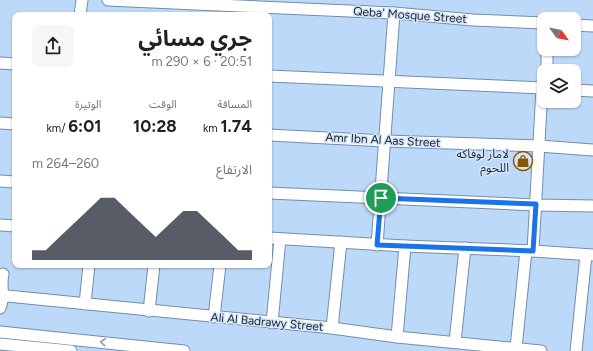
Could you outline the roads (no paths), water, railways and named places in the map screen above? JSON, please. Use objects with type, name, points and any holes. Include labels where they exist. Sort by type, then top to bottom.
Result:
[{"type":"street","points":[[80,12],[82,0]]},
{"type":"street","name":"Qeba' Mosque Street","points":[[108,0],[181,2],[239,7],[292,4],[340,5],[394,13],[473,20],[537,23]]},
{"type":"street","points":[[377,245],[394,13]]},
{"type":"street","points":[[581,25],[593,26]]},
{"type":"street","points":[[0,63],[12,64]]},
{"type":"street","points":[[272,76],[537,88]]},
{"type":"street","points":[[581,90],[593,91]]},
{"type":"street","points":[[516,348],[536,204],[542,108]]},
{"type":"street","points":[[0,123],[12,124]]},
{"type":"street","name":"Amr Ibn Al Aas Street","points":[[272,135],[385,141],[539,146],[593,150]]},
{"type":"street","points":[[0,181],[12,182]]},
{"type":"street","points":[[272,193],[593,206]]},
{"type":"street","points":[[0,225],[12,226]]},
{"type":"street","points":[[272,323],[274,238],[377,245],[590,255],[576,351]]},
{"type":"street","points":[[332,328],[341,242]]},
{"type":"street","points":[[397,337],[405,246]]},
{"type":"street","points":[[455,342],[465,248]]},
{"type":"street","points":[[85,304],[89,268]]},
{"type":"street","points":[[149,310],[154,268]]},
{"type":"street","points":[[214,317],[220,268]]},
{"type":"street","points":[[2,274],[2,303]]},
{"type":"street","name":"Ali Al Badrawy Street","points":[[2,303],[7,296],[332,328],[397,337],[541,351]]},
{"type":"street","points":[[0,332],[184,351]]},
{"type":"street","points":[[0,344],[71,351]]},
{"type":"place","name":"لامار لوفاكه اللحوم","points":[[523,161]]}]
